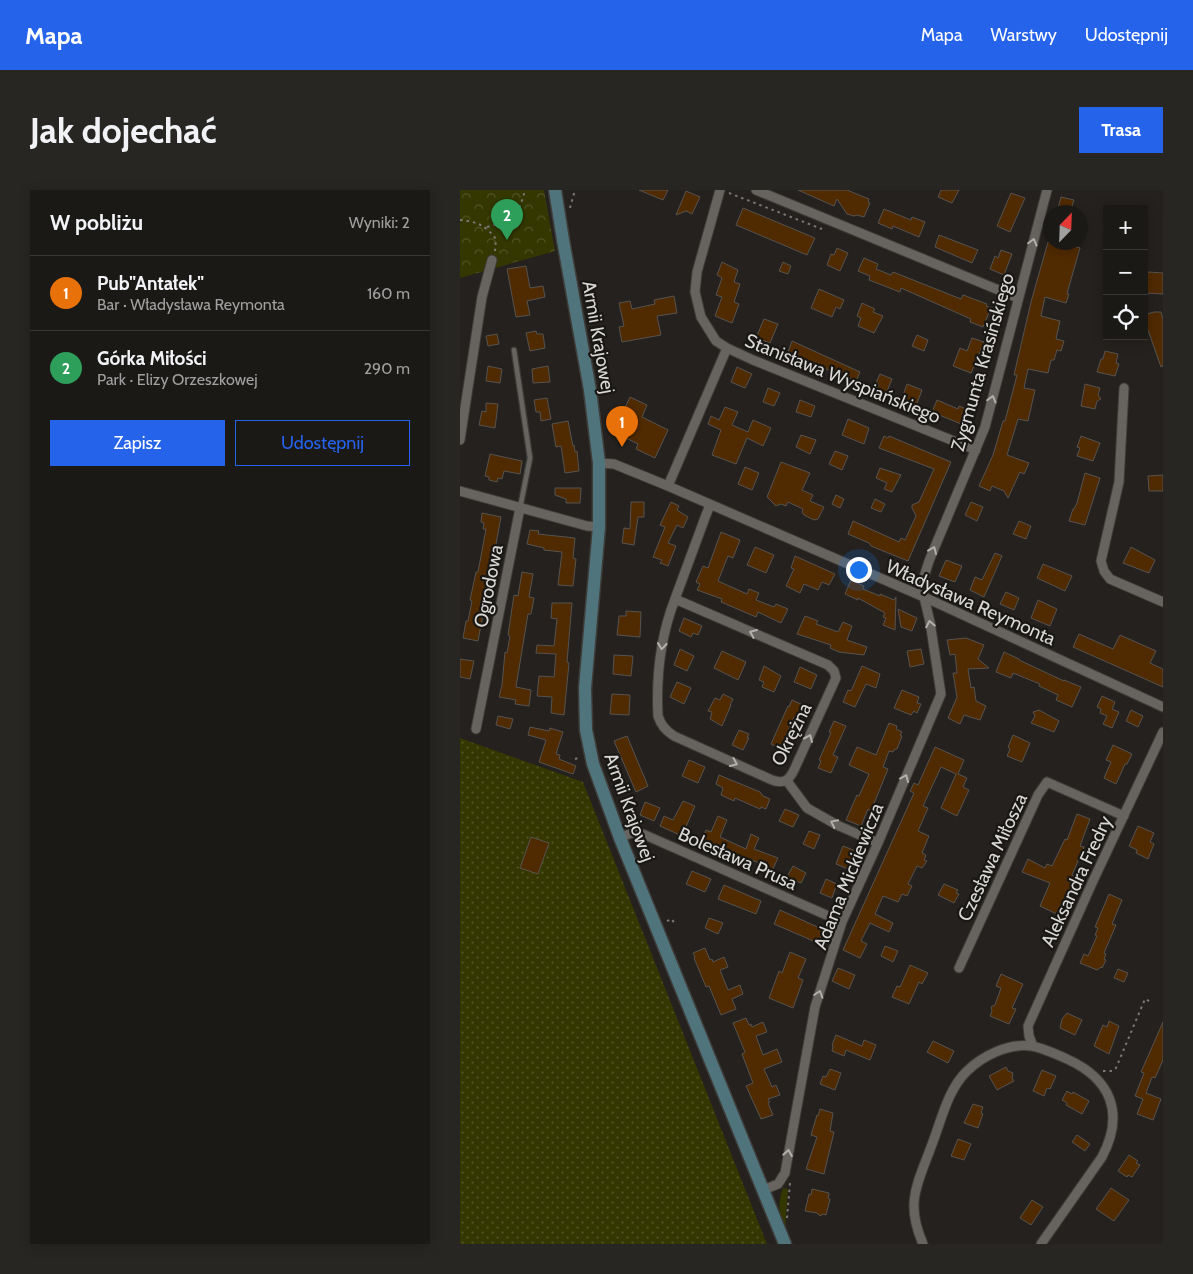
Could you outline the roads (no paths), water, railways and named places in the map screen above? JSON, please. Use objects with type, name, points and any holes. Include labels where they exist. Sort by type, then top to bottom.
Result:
[{"type":"street","name":"Armii Krajowej","points":[[555,190],[562,240],[590,390],[599,463],[599,528],[585,688],[588,740],[595,773],[785,1244]]},
{"type":"street","name":"Armii Krajowej","points":[[558,208],[564,190]]},
{"type":"street","points":[[756,190],[1018,298]]},
{"type":"street","name":"Zygmunta Krasińskiego","points":[[924,597],[923,580],[928,561],[984,427],[1047,190]]},
{"type":"street","points":[[722,191],[697,272],[695,292],[701,317],[716,341],[727,348]]},
{"type":"street","points":[[460,440],[482,297],[492,260]]},
{"type":"street","name":"Stanisława Wyspiańskiego","points":[[668,486],[727,348],[976,450]]},
{"type":"street","points":[[1124,388],[1119,482],[1101,561],[1104,571],[1110,579],[1163,602]]},
{"type":"street","name":"Władysława Reymonta","points":[[599,463],[614,464],[668,486],[924,597],[1163,707]]},
{"type":"street","points":[[460,492],[599,528]]},
{"type":"street","name":"Okrężna","points":[[675,599],[828,665],[834,671],[836,678],[794,770],[787,781],[772,780],[692,744],[666,731],[660,723],[657,707],[663,637],[675,599],[710,505]]},
{"type":"street","name":"Ogrodowa","points":[[476,729],[520,508]]},
{"type":"street","name":"Adama Mickiewicza","points":[[763,1190],[778,1184],[785,1173],[815,1007],[842,922],[878,843],[941,694],[930,622],[924,597]]},
{"type":"street","name":"Aleksandra Fredry","points":[[1033,1046],[1028,1026],[1163,732]]},
{"type":"street","points":[[787,781],[802,802],[815,814],[878,843]]},
{"type":"street","name":"Czesława Miłosza","points":[[959,968],[1038,795],[1047,782],[1124,816]]},
{"type":"street","name":"Bolesława Prusa","points":[[620,838],[631,833],[643,834],[842,922]]},
{"type":"street","points":[[923,1244],[914,1217],[914,1196],[951,1094],[967,1071],[982,1059],[1010,1047],[1033,1046],[1077,1064],[1098,1079],[1110,1100],[1113,1128],[1109,1143],[1102,1157],[1041,1244]]},
{"type":"lane","points":[[514,350],[530,458],[520,508]]},
{"type":"place","name":"Górka Miłości","points":[[507,240]]},
{"type":"place","name":"Pub\"Antałek\"","points":[[622,447]]}]
